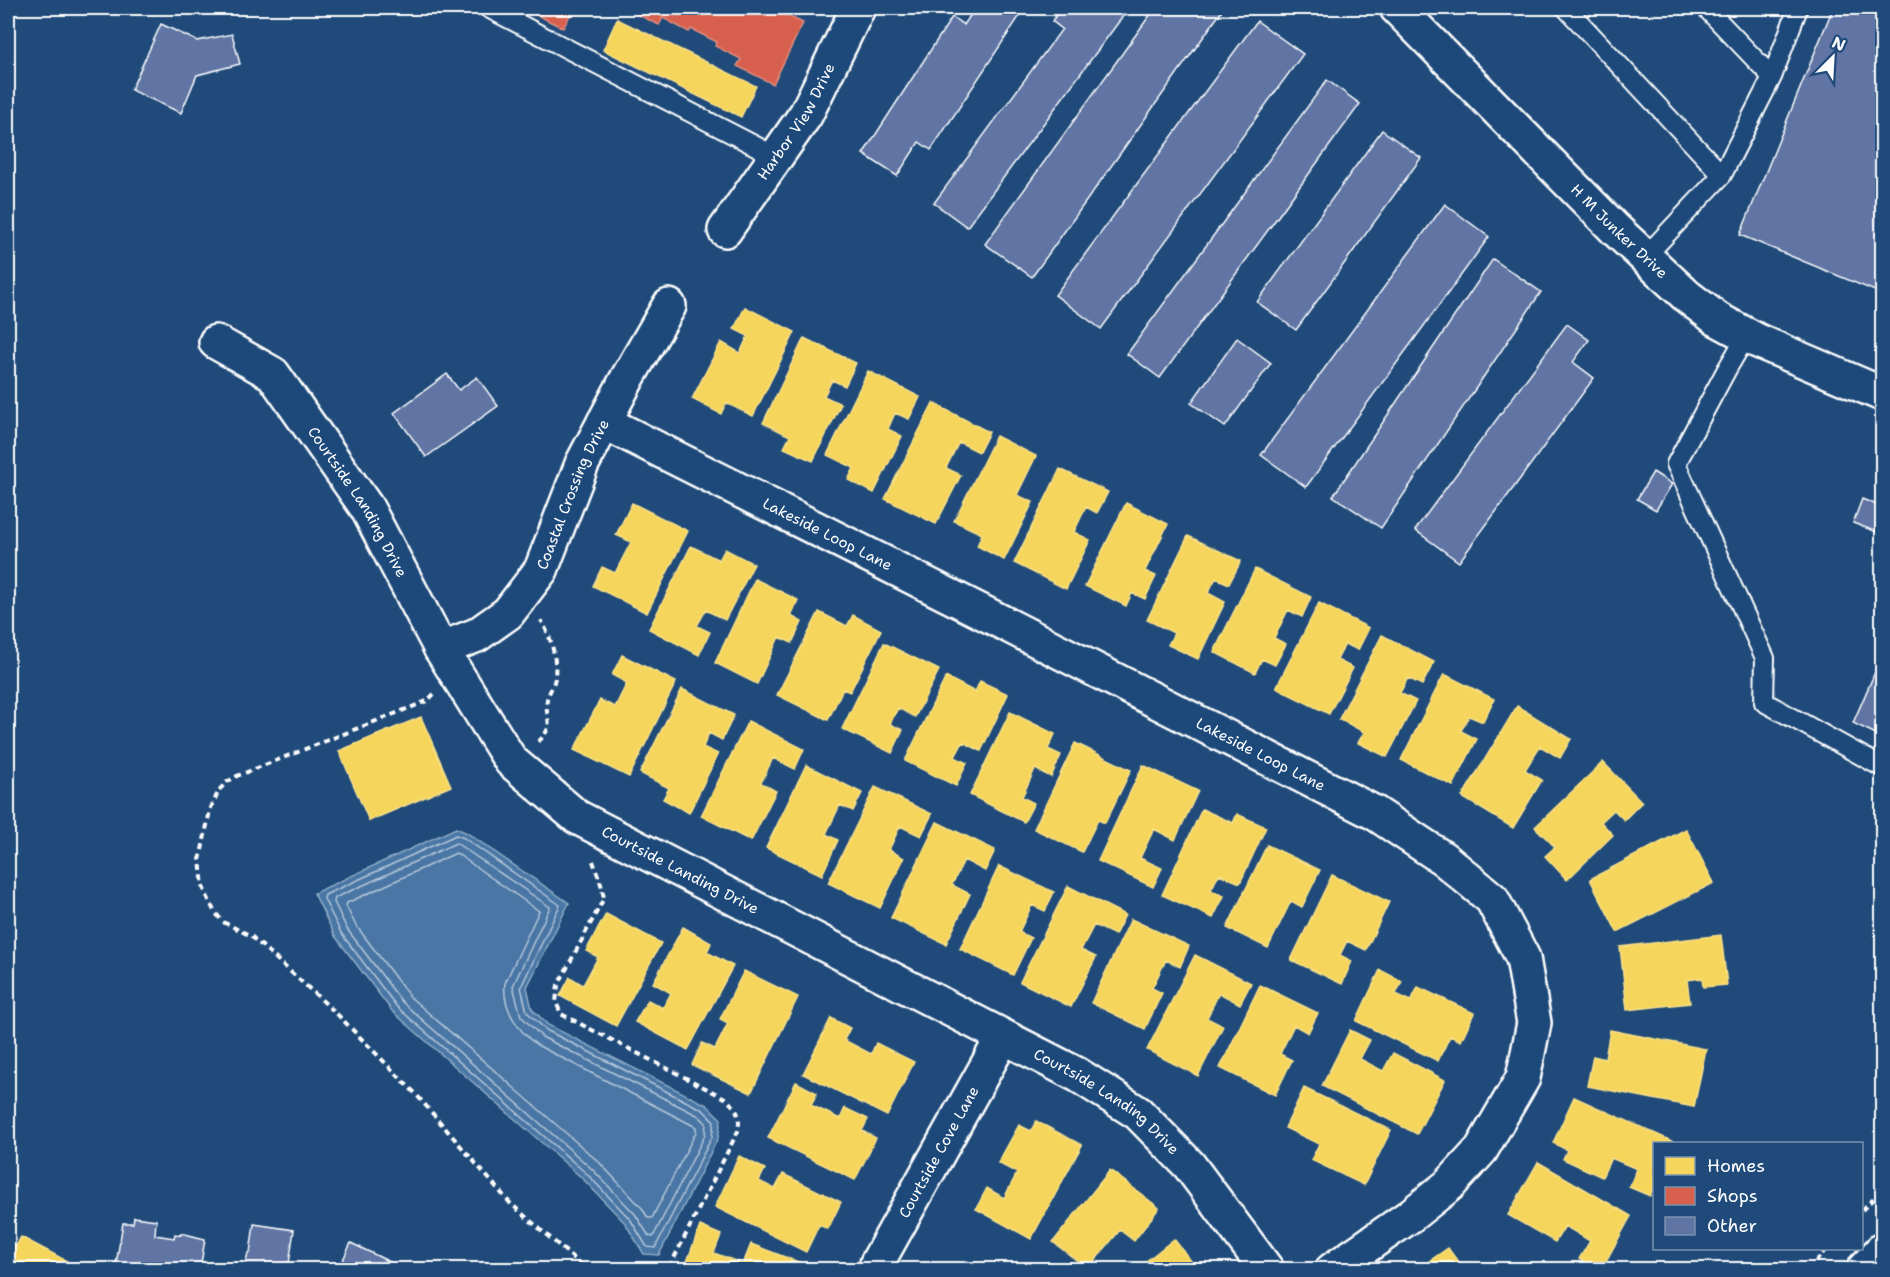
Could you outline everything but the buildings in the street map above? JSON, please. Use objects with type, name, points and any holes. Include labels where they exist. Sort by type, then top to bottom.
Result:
[{"type":"street","name":"Harbor View Drive","points":[[725,230],[806,114],[858,8]]},
{"type":"street","name":"H M Junker Drive","points":[[1398,8],[1615,229],[1688,297],[1717,319],[1747,335],[1882,394]]},
{"type":"street","name":"Coastal Crossing Drive","points":[[441,649],[477,635],[508,613],[541,570],[582,464],[669,306]]},
{"type":"street","name":"Courtside Landing Drive","points":[[216,342],[273,374],[367,508],[441,649],[511,761],[577,817],[1078,1075],[1138,1113],[1189,1166],[1267,1269]]},
{"type":"street","name":"Lakeside Loop Lane","points":[[604,422],[1375,813],[1444,859],[1492,899],[1523,958],[1534,1023],[1523,1078],[1481,1150],[1466,1169],[1433,1199],[1332,1269]]},
{"type":"street","name":"Courtside Cove Lane","points":[[877,1269],[877,1263],[1003,1037]]},
{"type":"street","points":[[1863,1269],[1882,1250]]},
{"type":"lane","points":[[488,8],[777,157]]},
{"type":"lane","points":[[1566,8],[1722,175]]},
{"type":"lane","points":[[1706,8],[1772,77]]},
{"type":"lane","points":[[1645,257],[1722,175],[1772,77],[1798,8]]},
{"type":"lane","points":[[1747,335],[1726,369],[1676,464],[1765,658],[1764,702],[1882,767]]},
{"type":"path","points":[[537,743],[545,735],[549,725],[547,703],[555,678],[554,649],[539,617]]},
{"type":"path","points":[[436,692],[427,701],[237,776],[227,782],[219,790],[210,810],[200,860],[203,887],[214,911],[223,922],[250,936],[335,1012],[414,1092],[510,1203],[587,1269]]},
{"type":"path","points":[[589,851],[604,898],[558,986],[556,1002],[561,1014],[724,1098],[735,1107],[740,1119],[738,1131],[668,1269]]},
{"type":"path","points":[[1863,1209],[1882,1190]]},
{"type":"path","points":[[1809,1269],[1825,1250]]},
{"type":"water","points":[[456,828],[467,833],[569,903],[527,987],[532,1009],[548,1025],[707,1105],[721,1119],[718,1138],[659,1255],[644,1254],[625,1223],[583,1179],[392,1011],[335,936],[314,893]]}]
